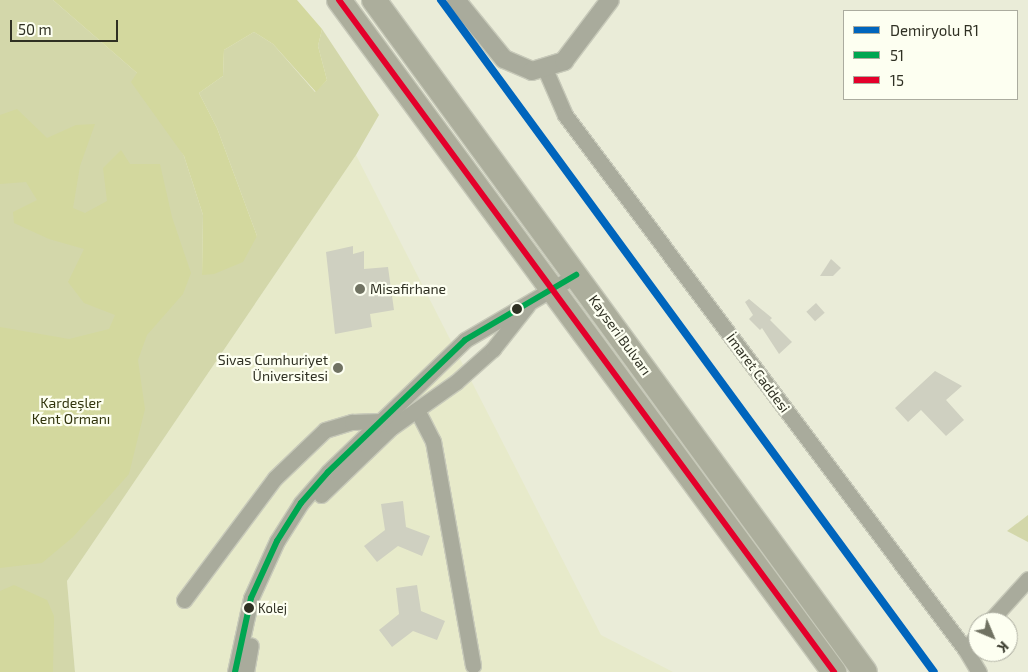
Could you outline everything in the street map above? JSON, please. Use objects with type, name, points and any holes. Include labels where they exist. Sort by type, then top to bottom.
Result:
[{"type":"highway","name":"Kayseri Bulvarı","points":[[339,0],[554,288],[834,672]]},
{"type":"highway","name":"Kayseri Bulvarı","points":[[374,0],[865,672]]},
{"type":"street","points":[[456,0],[504,59],[532,71],[564,61],[580,43],[610,0]]},
{"type":"street","name":"İmaret Caddesi","points":[[545,68],[565,115],[965,649],[979,672]]},
{"type":"street","points":[[235,672],[251,598],[277,541],[301,503],[328,472],[465,340],[576,275]]},
{"type":"street","points":[[246,672],[259,602],[282,545],[336,478],[392,427],[456,382],[493,349],[530,303]]},
{"type":"street","points":[[416,410],[433,441],[473,665]]},
{"type":"street","points":[[184,600],[275,478],[325,430],[352,422],[382,421]]},
{"type":"street","points":[[998,612],[1028,579]]},
{"type":"street","points":[[965,649],[968,646]]},
{"type":"shaded area","name":"Sivas Cumhuriyet Üniversitesi","points":[[356,155],[601,635],[673,672],[75,672],[67,581]]},
{"type":"green space","points":[[0,0],[53,0],[137,73],[184,156],[203,215],[202,275],[257,236],[217,128],[199,93],[223,76],[224,50],[254,32],[273,44],[315,92],[327,80],[318,46],[322,29],[379,115],[356,155],[67,581],[75,672],[0,672]]},
{"type":"green space","points":[[53,0],[297,0],[322,29],[318,46],[327,80],[316,92],[273,44],[254,32],[224,50],[223,76],[199,93],[217,128],[257,236],[243,262],[214,274],[202,275],[203,215],[184,156],[131,82],[137,73]]},
{"type":"green space","name":"Kardeşler Kent Ormanı","points":[[17,109],[47,138],[76,125],[95,124],[80,166],[73,208],[85,213],[107,201],[103,168],[121,150],[130,164],[160,164],[172,217],[191,273],[183,294],[147,335],[138,360],[145,409],[129,474],[73,537],[42,563],[0,568],[0,327],[69,339],[109,329],[115,315],[84,303],[68,282],[84,249],[49,239],[14,223],[13,212],[37,200],[26,182],[0,184],[0,115]]},
{"type":"green space","points":[[1028,515],[1028,542],[1007,531]]},
{"type":"green space","points":[[14,585],[47,600],[54,616],[53,672],[0,672],[0,591]]},
{"type":"building","name":"Misafirhane","points":[[353,246],[353,254],[364,251],[364,269],[388,267],[394,310],[370,314],[372,327],[335,334],[326,252]]},
{"type":"building","points":[[831,259],[841,268],[833,276],[820,276]]},
{"type":"building","points":[[749,299],[772,318],[770,320],[792,342],[779,354],[762,328],[760,330],[749,319],[753,315],[745,302]]},
{"type":"building","points":[[816,303],[825,313],[815,321],[806,312]]},
{"type":"building","points":[[935,371],[962,386],[946,400],[964,420],[946,436],[921,410],[908,422],[895,408]]},
{"type":"building","points":[[403,501],[406,527],[430,536],[422,556],[398,546],[377,562],[364,546],[385,530],[381,504]]},
{"type":"building","points":[[417,585],[421,611],[445,621],[437,640],[413,631],[392,647],[379,630],[399,614],[396,588]]},
{"type":"rail line","name":"R1","points":[[441,0],[934,672]]},
{"type":"transit line","name":"15","points":[[339,0],[834,672]]},
{"type":"transit line","name":"51","points":[[235,672],[251,598],[277,541],[301,503],[328,472],[465,340],[576,275]]},
{"type":"place","name":"Misafirhane","points":[[360,289]]},
{"type":"place","name":"Sivas Cumhuriyet Üniversitesi","points":[[338,368]]},
{"type":"place","name":"Kolej","points":[[249,608]]}]
